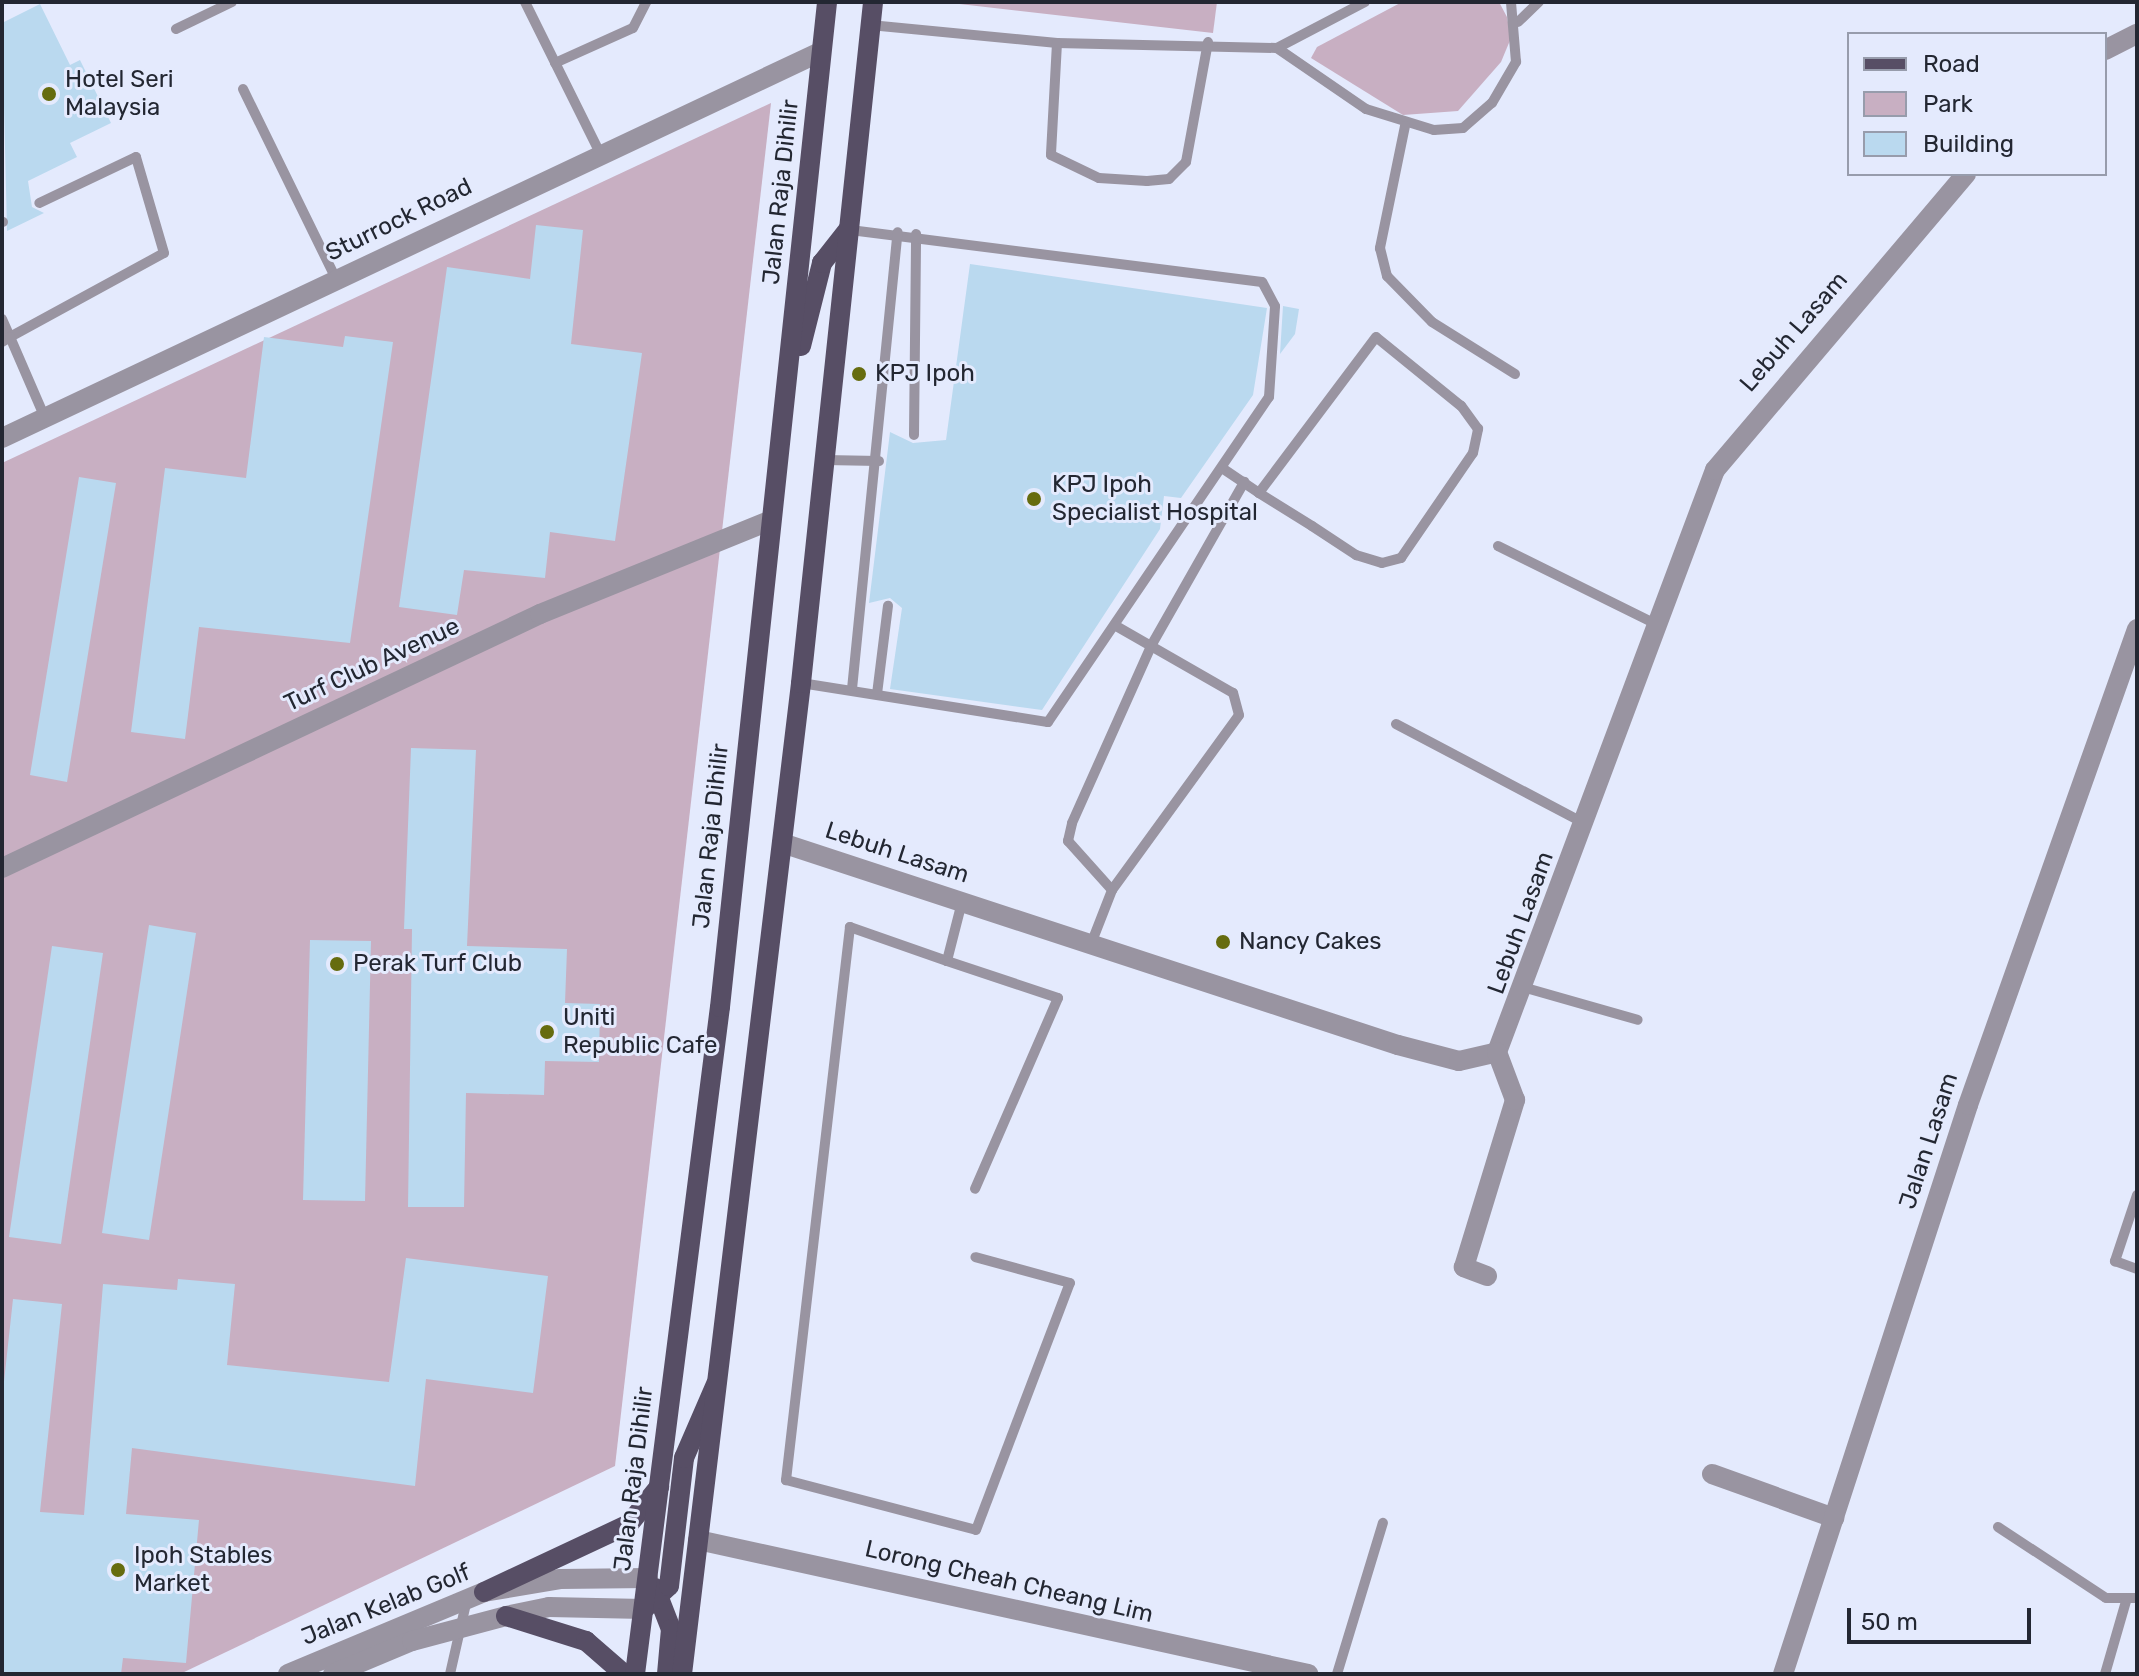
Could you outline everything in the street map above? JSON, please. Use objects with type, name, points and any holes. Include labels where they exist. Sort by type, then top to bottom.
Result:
[{"type":"main road","name":"Jalan Raja Dihilir","points":[[635,1674],[652,1602],[648,1578],[720,1007],[769,521],[827,2]]},
{"type":"main road","points":[[682,1674],[721,1374],[801,683],[821,460],[873,2]]},
{"type":"main road","points":[[780,432],[822,263],[848,230]]},
{"type":"main road","points":[[667,1674],[671,1629],[652,1602],[669,1586],[692,1429],[721,1374]]},
{"type":"main road","points":[[475,1595],[629,1524],[659,1487]]},
{"type":"main road","points":[[506,1616],[586,1641],[624,1674]]},
{"type":"street","points":[[2107,49],[2137,34]]},
{"type":"street","name":"Sturrock Road","points":[[2,438],[600,153],[820,52]]},
{"type":"street","name":"Lebuh Lasam","points":[[782,843],[1398,1045],[1459,1061],[1497,1052],[1526,988],[1715,470],[1964,176]]},
{"type":"street","name":"Turf Club Avenue","points":[[2,868],[540,614],[769,521]]},
{"type":"street","name":"Jalan Lasam","points":[[1783,1674],[1968,1105],[2137,629]]},
{"type":"street","points":[[1487,1276],[1464,1267],[1515,1100],[1497,1052]]},
{"type":"street","points":[[1712,1474],[1834,1518]]},
{"type":"street","name":"Lorong Cheah Cheang Lim","points":[[698,1540],[1308,1674]]},
{"type":"street","name":"Jalan Kelab Golf","points":[[288,1674],[475,1595],[560,1579],[648,1578]]},
{"type":"street","name":"Jalan Kelab Golf","points":[[333,1674],[412,1641],[506,1616],[549,1607],[652,1602]]},
{"type":"lane","points":[[176,29],[232,2]]},
{"type":"lane","points":[[525,2],[600,153]]},
{"type":"lane","points":[[555,63],[633,28],[646,2]]},
{"type":"lane","points":[[1277,48],[1365,2]]},
{"type":"lane","points":[[870,25],[1057,43],[1208,42],[1277,48],[1366,109],[1405,126],[1463,128],[1492,103],[1516,62],[1518,22],[1511,2]]},
{"type":"lane","points":[[1518,22],[1539,2]]},
{"type":"lane","points":[[1057,43],[1051,155],[1099,178],[1147,181],[1169,179],[1186,162],[1208,42]]},
{"type":"lane","points":[[243,89],[336,279]]},
{"type":"lane","points":[[1405,126],[1380,248],[1387,276],[1432,322],[1515,374]]},
{"type":"lane","points":[[6,340],[164,253],[136,157],[39,203]]},
{"type":"lane","points":[[801,683],[1048,722],[1269,397],[1275,306],[1262,282],[916,234],[848,230]]},
{"type":"lane","points":[[852,689],[879,461],[898,232]]},
{"type":"lane","points":[[914,435],[916,234]]},
{"type":"lane","points":[[2,319],[6,340],[45,418]]},
{"type":"lane","points":[[1222,468],[1259,493],[1356,555],[1382,563],[1401,558],[1473,453],[1478,429],[1461,406],[1376,337],[1259,493]]},
{"type":"lane","points":[[821,460],[879,461]]},
{"type":"lane","points":[[1112,890],[1068,841],[1151,646],[1244,482]]},
{"type":"lane","points":[[1498,546],[1658,625]]},
{"type":"lane","points":[[877,694],[888,606]]},
{"type":"lane","points":[[1091,944],[1112,890],[1239,715],[1233,693],[1116,626]]},
{"type":"lane","points":[[1396,724],[1586,824]]},
{"type":"lane","points":[[947,961],[962,902]]},
{"type":"lane","points":[[975,1189],[1058,998],[850,927],[786,1480],[976,1530],[1070,1283],[975,1257]]},
{"type":"lane","points":[[1526,988],[1638,1020]]},
{"type":"lane","points":[[2137,1195],[2115,1261],[2137,1269]]},
{"type":"lane","points":[[1337,1674],[1383,1523]]},
{"type":"lane","points":[[1998,1527],[2106,1598],[2132,1598],[2105,1674]]},
{"type":"lane","points":[[450,1674],[461,1627],[475,1595]]},
{"type":"green space","points":[[942,2],[1217,2],[1213,33]]},
{"type":"green space","points":[[1402,2],[1499,2],[1507,17],[1511,38],[1501,62],[1458,111],[1403,115],[1311,58],[1317,47]]},
{"type":"green space","name":"Perak Turf Club","points":[[771,103],[615,1466],[180,1674],[2,1674],[2,463]]},
{"type":"building","name":"Hotel Seri Malaysia","points":[[40,4],[70,65],[80,60],[111,123],[70,143],[77,157],[28,181],[32,207],[44,213],[7,231],[2,23]]},
{"type":"building","points":[[536,225],[583,230],[571,344],[642,353],[615,541],[550,532],[545,578],[464,570],[457,615],[399,607],[447,267],[530,279]]},
{"type":"building","name":"KPJ Ipoh Specialist Hospital","points":[[970,264],[1267,308],[1253,395],[1181,498],[1164,496],[1160,529],[1042,710],[890,689],[902,608],[890,598],[869,603],[890,432],[913,443],[946,440]]},
{"type":"building","points":[[1283,306],[1299,309],[1295,334],[1280,354]]},
{"type":"building","points":[[345,336],[393,342],[350,643],[199,627],[185,739],[131,732],[165,468],[246,478],[264,337],[343,347]]},
{"type":"building","points":[[79,477],[116,483],[67,782],[30,775]]},
{"type":"building","points":[[411,748],[476,750],[467,946],[567,949],[565,1003],[600,1004],[599,1062],[545,1061],[544,1095],[466,1093],[464,1207],[408,1207],[412,929],[404,929]]},
{"type":"building","points":[[149,925],[196,933],[149,1240],[102,1233]]},
{"type":"building","points":[[310,940],[371,941],[365,1201],[303,1200]]},
{"type":"building","points":[[52,946],[103,953],[61,1244],[9,1237]]},
{"type":"building","points":[[406,1258],[548,1276],[533,1393],[426,1379],[415,1486],[132,1448],[126,1514],[199,1520],[186,1663],[123,1658],[121,1674],[2,1674],[2,1400],[13,1299],[62,1304],[40,1512],[84,1515],[103,1284],[177,1290],[178,1279],[235,1284],[227,1365],[389,1382]]},
{"type":"place","name":"Hotel Seri Malaysia","points":[[49,94]]},
{"type":"place","name":"KPJ Ipoh","points":[[859,374]]},
{"type":"place","name":"KPJ Ipoh Specialist Hospital","points":[[1034,499]]},
{"type":"place","name":"Nancy Cakes","points":[[1223,942]]},
{"type":"place","name":"Perak Turf Club","points":[[337,964]]},
{"type":"place","name":"Uniti Republic Cafe","points":[[547,1032]]},
{"type":"place","name":"Ipoh Stables Market","points":[[118,1570]]}]
